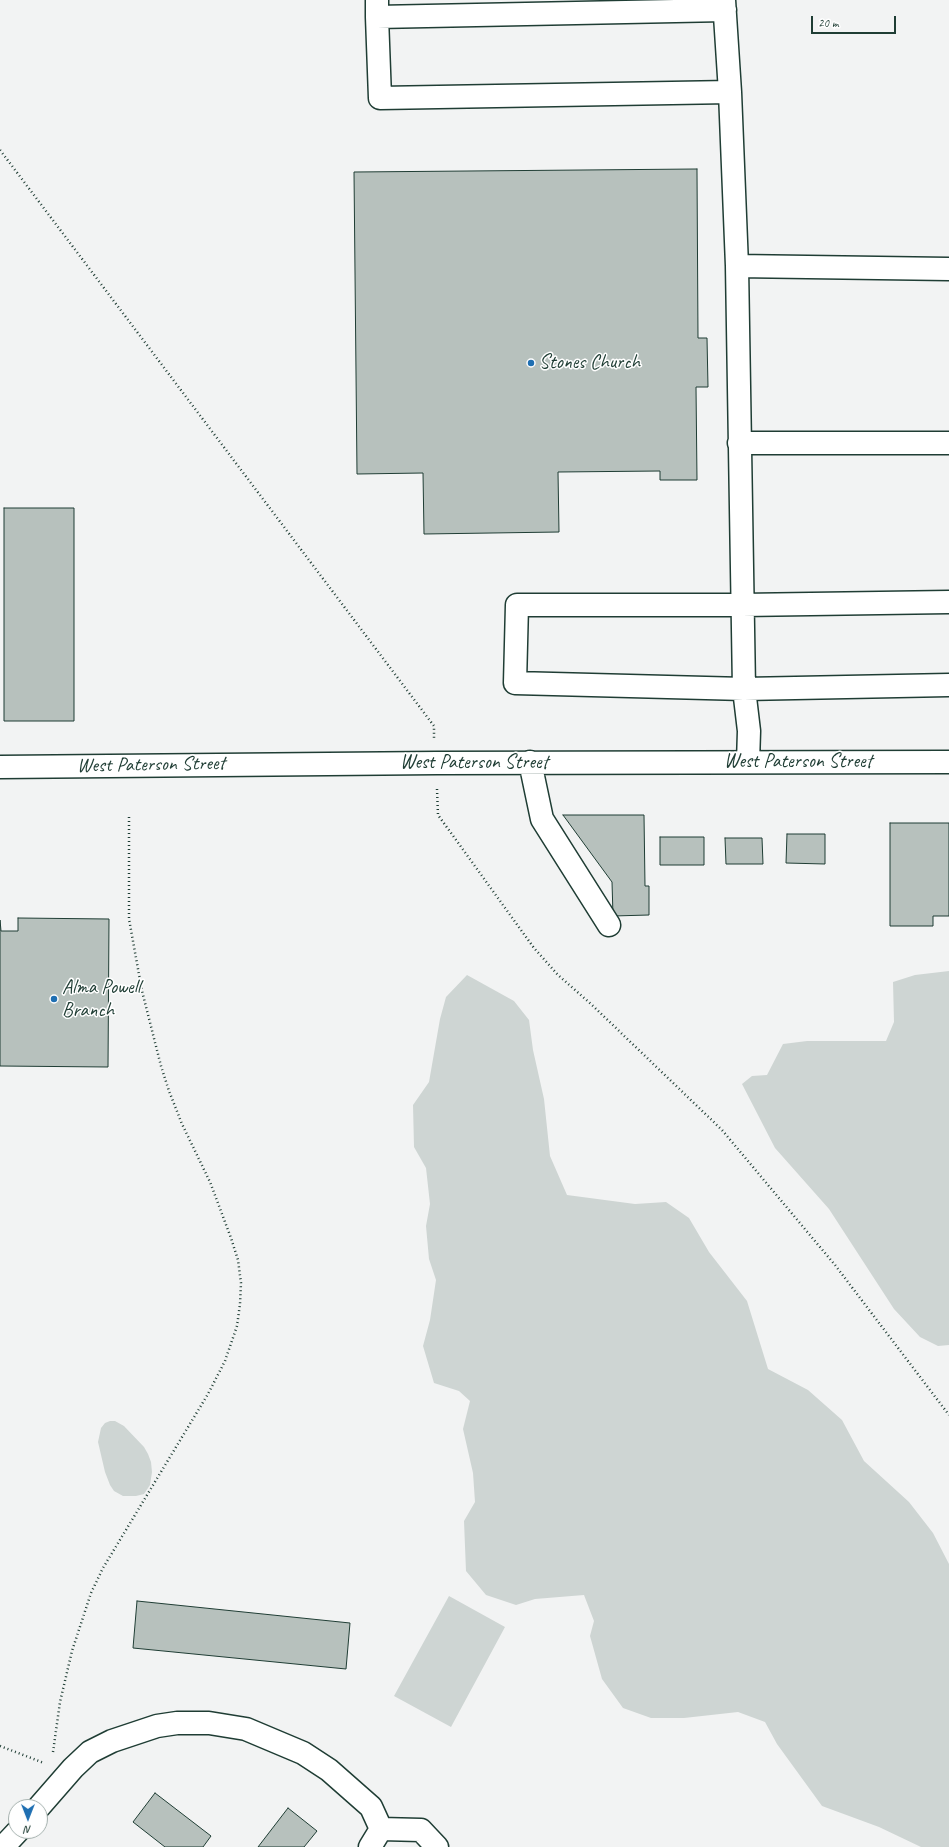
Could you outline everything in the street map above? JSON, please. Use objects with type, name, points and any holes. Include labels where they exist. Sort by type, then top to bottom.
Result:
[{"type":"street","points":[[730,92],[380,98],[377,9],[724,5],[730,92],[737,266],[742,605],[744,689],[749,731],[748,762]]},
{"type":"street","points":[[737,266],[949,270]]},
{"type":"street","points":[[739,443],[949,443]]},
{"type":"street","points":[[949,602],[742,605],[517,605],[515,683],[744,689],[949,686]]},
{"type":"street","points":[[530,762],[542,820],[609,925]]},
{"type":"street","name":"West Paterson Street","points":[[4,772],[530,762],[949,762]]},
{"type":"street","points":[[46,1799],[73,1768],[90,1752],[112,1741],[157,1726],[177,1723],[209,1723],[246,1729],[303,1753],[329,1770],[371,1807],[381,1829]]},
{"type":"street","points":[[370,1847],[381,1829]]},
{"type":"street","points":[[381,1829],[421,1830],[437,1847]]},
{"type":"street","points":[[4,1847],[11,1839]]},
{"type":"path","points":[[52,1755],[60,1702],[72,1651],[91,1593],[103,1568],[208,1394],[222,1368],[237,1326],[240,1304],[241,1283],[238,1260],[210,1182],[182,1124],[169,1091],[161,1066],[142,991],[128,919],[129,814]]},
{"type":"path","points":[[0,1746],[50,1766]]},
{"type":"shaded area","points":[[949,971],[949,1345],[938,1346],[920,1337],[894,1309],[829,1209],[775,1148],[742,1084],[752,1076],[767,1075],[783,1044],[807,1041],[886,1041],[894,1022],[893,982],[915,975]]},
{"type":"shaded area","points":[[467,975],[514,1001],[529,1020],[533,1050],[544,1099],[550,1156],[567,1195],[635,1204],[666,1202],[689,1218],[709,1252],[747,1301],[768,1369],[808,1390],[842,1420],[864,1461],[909,1502],[933,1533],[949,1564],[949,1847],[921,1847],[879,1827],[822,1806],[777,1744],[765,1722],[738,1712],[684,1718],[651,1718],[623,1708],[602,1679],[590,1636],[594,1621],[584,1595],[535,1599],[516,1605],[486,1595],[466,1571],[464,1521],[475,1502],[473,1473],[463,1429],[470,1401],[459,1391],[434,1383],[423,1346],[430,1320],[436,1280],[429,1259],[426,1226],[430,1204],[426,1168],[414,1147],[413,1105],[429,1082],[440,1019],[446,997]]},
{"type":"shaded area","points":[[115,1421],[124,1426],[144,1447],[148,1454],[152,1472],[150,1485],[144,1494],[136,1496],[123,1496],[114,1491],[110,1485],[105,1472],[98,1442],[101,1428],[105,1423]]},
{"type":"shaded area","points":[[449,1596],[505,1627],[451,1727],[394,1696]]},
{"type":"building","name":"Stones Church","points":[[697,169],[698,338],[707,338],[708,387],[696,387],[697,480],[660,480],[660,471],[558,472],[559,532],[424,534],[423,473],[357,474],[354,172]]},
{"type":"building","points":[[4,508],[74,508],[74,721],[4,721]]},
{"type":"building","points":[[563,815],[644,815],[645,886],[649,886],[649,915],[613,916],[612,882]]},
{"type":"building","points":[[890,823],[949,823],[949,916],[933,916],[933,926],[890,926]]},
{"type":"building","points":[[787,834],[825,834],[825,864],[786,863]]},
{"type":"building","points":[[660,837],[704,837],[704,865],[660,865]]},
{"type":"building","points":[[725,838],[762,838],[763,864],[726,864]]},
{"type":"building","name":"Alma Powell Branch","points":[[18,918],[109,919],[108,1067],[0,1066],[0,920],[1,931],[18,931]]},
{"type":"building","points":[[137,1601],[350,1623],[346,1669],[133,1648]]},
{"type":"building","points":[[155,1793],[211,1836],[203,1847],[165,1847],[133,1822]]},
{"type":"building","points":[[288,1808],[317,1831],[304,1847],[258,1847]]},
{"type":"place","name":"Stones Church","points":[[531,363]]},
{"type":"place","name":"Alma Powell Branch","points":[[54,999]]}]
